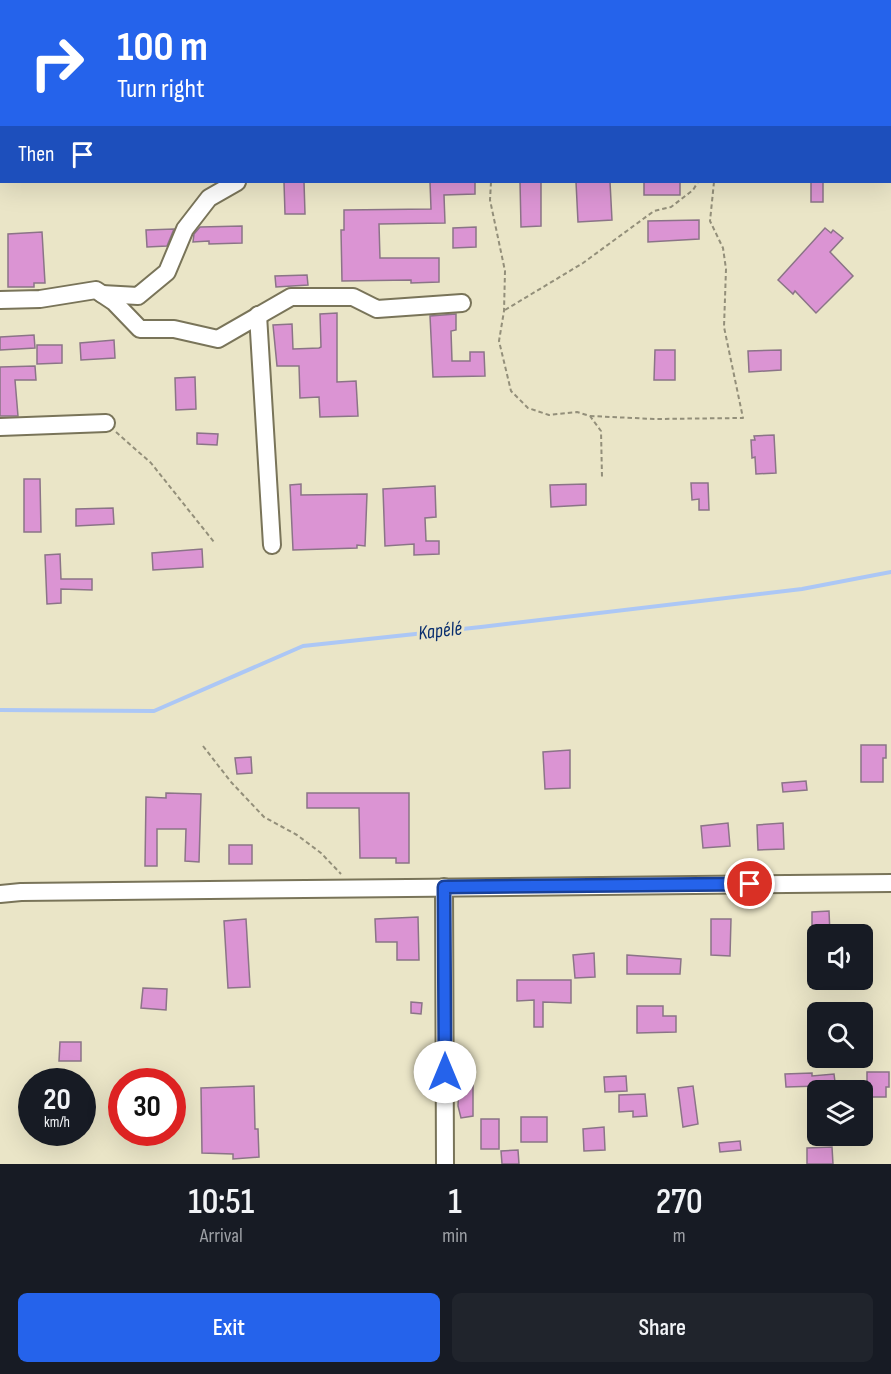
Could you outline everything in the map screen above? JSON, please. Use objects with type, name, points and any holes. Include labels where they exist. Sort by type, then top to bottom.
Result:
[{"type":"street","points":[[101,294],[138,296],[167,272],[185,230],[209,198],[235,183]]},
{"type":"street","points":[[0,300],[40,299],[96,290],[114,302],[140,329],[174,329],[218,339],[291,297],[353,297],[377,309],[462,303]]},
{"type":"street","points":[[258,315],[272,545]]},
{"type":"street","points":[[0,427],[106,423]]},
{"type":"street","points":[[0,894],[891,883]]},
{"type":"street","points":[[444,887],[445,1164]]},
{"type":"path","points":[[491,183],[490,200],[506,271],[504,311],[499,341],[511,391],[528,408],[549,415],[577,412],[590,416],[654,419],[743,418],[724,327],[726,269],[723,248],[711,221],[714,183]]},
{"type":"path","points":[[504,311],[583,263],[654,212],[671,207],[693,190],[697,183]]},
{"type":"path","points":[[590,416],[601,431],[602,477]]},
{"type":"path","points":[[106,423],[151,464],[214,542]]},
{"type":"path","points":[[203,746],[231,782],[264,817],[297,835],[321,854],[356,888]]},
{"type":"building","points":[[284,183],[304,183],[305,214],[285,214]]},
{"type":"building","points":[[430,183],[475,183],[475,194],[444,195],[445,223],[379,224],[380,258],[439,258],[439,282],[342,281],[341,230],[344,230],[344,210],[431,209]]},
{"type":"building","points":[[520,183],[541,183],[541,226],[521,227]]},
{"type":"building","points":[[576,183],[610,183],[612,220],[578,222]]},
{"type":"building","points":[[644,183],[680,183],[680,195],[644,195]]},
{"type":"building","points":[[811,183],[823,183],[823,202],[811,202]]},
{"type":"building","points":[[699,220],[699,239],[648,242],[648,221]]},
{"type":"building","points":[[242,226],[242,243],[193,242],[194,234],[200,227]]},
{"type":"building","points":[[476,227],[476,247],[453,248],[453,228]]},
{"type":"building","points":[[825,228],[831,233],[833,230],[843,238],[830,252],[853,276],[816,313],[795,291],[793,294],[778,280]]},
{"type":"building","points":[[174,229],[167,246],[147,247],[146,230]]},
{"type":"building","points":[[42,232],[45,283],[34,283],[34,287],[8,287],[8,234]]},
{"type":"building","points":[[307,275],[308,285],[276,287],[275,276]]},
{"type":"building","points":[[337,313],[337,382],[356,381],[358,416],[320,417],[319,397],[300,398],[299,366],[277,366],[273,325],[292,324],[293,349],[319,348],[321,347],[320,314]]},
{"type":"building","points":[[456,314],[456,330],[451,331],[452,361],[470,361],[470,352],[484,352],[485,376],[433,377],[430,316]]},
{"type":"building","points":[[34,335],[35,348],[0,350],[0,337]]},
{"type":"building","points":[[114,340],[115,358],[81,360],[80,343]]},
{"type":"building","points":[[37,345],[62,345],[62,363],[37,364]]},
{"type":"building","points":[[655,350],[675,350],[675,380],[654,380]]},
{"type":"building","points":[[781,350],[781,370],[749,372],[748,351]]},
{"type":"building","points":[[35,366],[36,380],[15,380],[18,416],[0,416],[0,367]]},
{"type":"building","points":[[195,377],[196,409],[176,410],[175,378]]},
{"type":"building","points":[[197,433],[218,434],[217,445],[197,444]]},
{"type":"building","points":[[774,435],[776,473],[756,474],[751,440],[755,440],[754,436]]},
{"type":"building","points":[[24,479],[40,479],[41,532],[24,532]]},
{"type":"building","points":[[691,483],[708,483],[709,510],[699,510],[699,499],[692,500]]},
{"type":"building","points":[[301,484],[301,495],[367,494],[365,546],[293,550],[290,485]]},
{"type":"building","points":[[586,484],[586,505],[551,507],[550,485]]},
{"type":"building","points":[[435,486],[436,517],[425,518],[426,541],[439,541],[439,554],[414,555],[414,544],[385,546],[383,489]]},
{"type":"building","points":[[113,508],[114,524],[76,526],[76,509]]},
{"type":"building","points":[[202,549],[203,567],[153,570],[152,553]]},
{"type":"building","points":[[60,554],[61,579],[92,579],[92,590],[61,589],[61,603],[47,604],[45,555]]},
{"type":"building","points":[[861,745],[886,745],[886,758],[883,758],[883,782],[861,782]]},
{"type":"building","points":[[570,750],[570,788],[545,789],[543,752]]},
{"type":"building","points":[[251,757],[252,773],[237,774],[235,758]]},
{"type":"building","points":[[806,781],[807,790],[783,792],[782,783]]},
{"type":"building","points":[[166,793],[201,794],[199,862],[185,861],[186,829],[157,829],[157,866],[145,866],[146,797],[166,798]]},
{"type":"building","points":[[307,793],[409,793],[409,863],[396,863],[396,858],[360,858],[359,808],[307,808]]},
{"type":"building","points":[[728,823],[730,846],[703,848],[701,826]]},
{"type":"building","points":[[783,823],[784,849],[758,850],[757,825]]},
{"type":"building","points":[[229,845],[252,845],[252,864],[229,864]]},
{"type":"building","points":[[829,911],[830,924],[812,924],[812,912]]},
{"type":"building","points":[[418,917],[419,960],[397,960],[397,942],[376,942],[375,919]]},
{"type":"building","points":[[246,919],[250,987],[228,988],[224,921]]},
{"type":"building","points":[[711,919],[731,919],[730,956],[711,955]]},
{"type":"building","points":[[594,953],[595,977],[575,978],[573,955]]},
{"type":"building","points":[[627,955],[681,959],[680,974],[627,974]]},
{"type":"building","points":[[517,980],[571,980],[571,1003],[543,1002],[543,1027],[534,1027],[534,1000],[517,1001]]},
{"type":"building","points":[[143,988],[167,989],[166,1010],[141,1008]]},
{"type":"building","points":[[411,1002],[422,1003],[421,1014],[411,1013]]},
{"type":"building","points":[[637,1006],[663,1006],[663,1016],[676,1016],[676,1032],[637,1033]]},
{"type":"building","points":[[60,1042],[81,1042],[81,1061],[59,1061]]},
{"type":"building","points":[[867,1072],[889,1072],[886,1097],[873,1097],[873,1080],[867,1080]]},
{"type":"building","points":[[812,1073],[812,1076],[834,1074],[835,1080],[807,1080],[807,1086],[786,1087],[785,1074]]},
{"type":"building","points":[[626,1076],[627,1091],[605,1092],[604,1077]]},
{"type":"building","points":[[459,1081],[473,1081],[473,1116],[461,1118],[458,1106]]},
{"type":"building","points":[[254,1086],[255,1129],[258,1129],[259,1157],[233,1159],[233,1154],[202,1153],[201,1088]]},
{"type":"building","points":[[693,1086],[698,1124],[683,1127],[678,1088]]},
{"type":"building","points":[[645,1094],[647,1116],[633,1117],[633,1111],[619,1112],[619,1095]]},
{"type":"building","points":[[521,1117],[547,1117],[547,1142],[521,1142]]},
{"type":"building","points":[[481,1119],[499,1119],[499,1149],[481,1149]]},
{"type":"building","points":[[604,1127],[605,1150],[584,1151],[583,1129]]},
{"type":"building","points":[[740,1141],[741,1150],[720,1152],[719,1143]]},
{"type":"building","points":[[832,1147],[833,1164],[807,1164],[807,1148]]},
{"type":"building","points":[[518,1150],[519,1164],[502,1164],[501,1151]]},
{"type":"waterway","name":"Kapélé","points":[[0,710],[154,711],[303,646],[802,589],[891,572]]},
{"type":"route","points":[[445,1072],[444,887],[750,884]]}]
